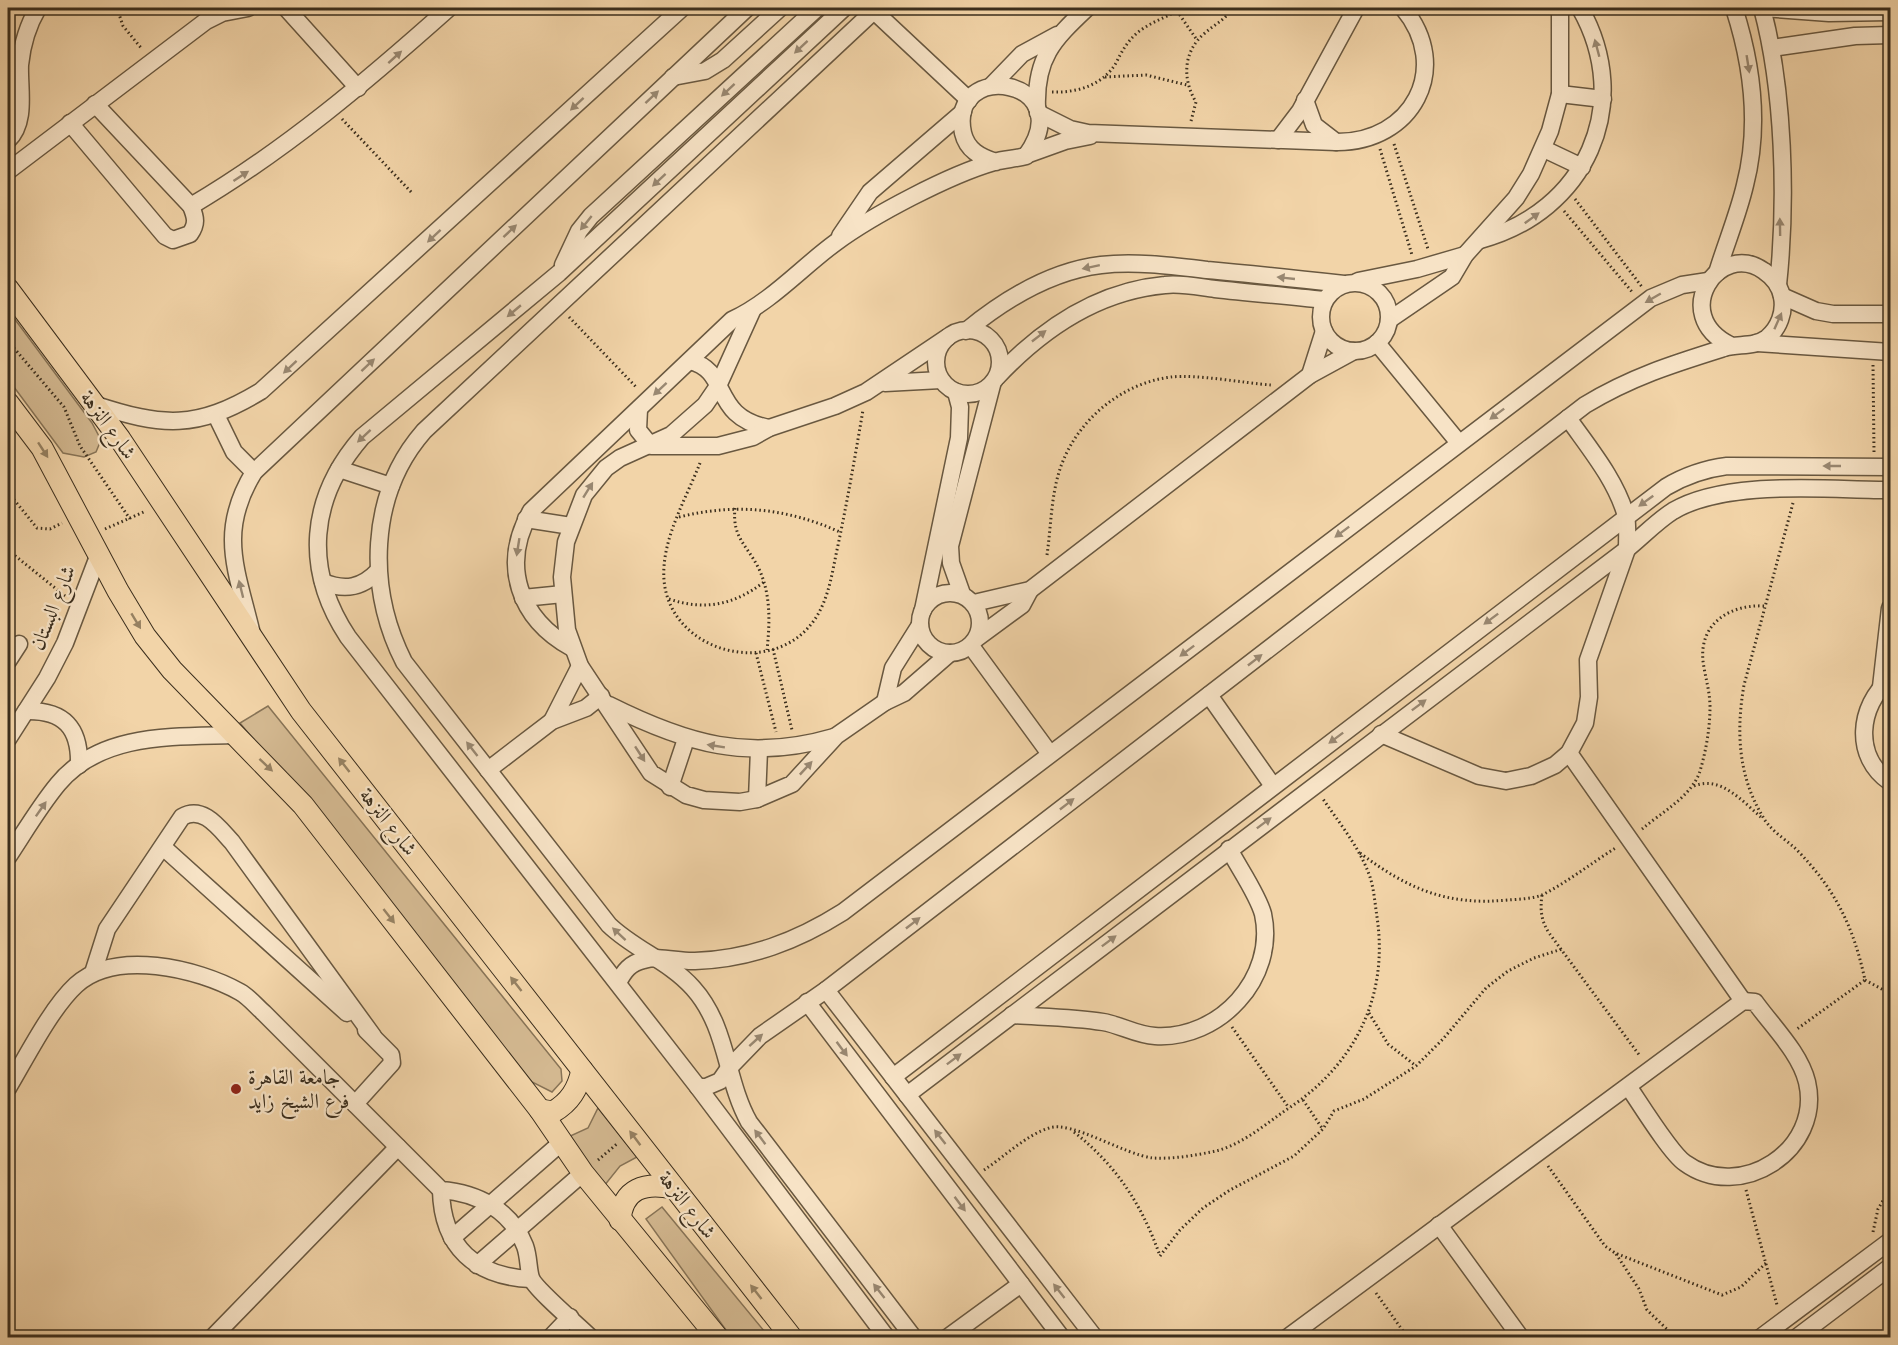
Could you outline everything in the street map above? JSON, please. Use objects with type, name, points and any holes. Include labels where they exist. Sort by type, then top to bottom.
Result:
[{"type":"main road","name":"شارع النزهة","points":[[8,290],[162,502],[301,711],[792,1338]]},
{"type":"main road","points":[[8,403],[42,448],[145,636],[172,670],[303,805],[540,1110],[583,1173],[718,1338]]},
{"type":"main road","points":[[540,1110],[553,1112],[571,1098],[579,1085],[582,1070]]},
{"type":"main road","points":[[620,1220],[621,1206],[626,1197],[640,1188],[657,1185],[673,1188]]},
{"type":"street","points":[[8,141],[17,128],[20,117],[20,64],[24,40],[38,8]]},
{"type":"street","points":[[10,163],[70,123],[219,10],[248,8]]},
{"type":"street","points":[[286,8],[358,88]]},
{"type":"street","points":[[191,206],[278,152],[358,88],[449,8]]},
{"type":"street","points":[[93,404],[138,419],[155,421],[194,420],[216,415],[243,402],[278,378],[682,8]]},
{"type":"street","points":[[255,645],[232,543],[233,518],[241,494],[254,472],[747,8]]},
{"type":"street","points":[[672,78],[705,70],[723,60],[780,8]]},
{"type":"street","points":[[559,273],[579,231],[591,216],[818,8]]},
{"type":"street","points":[[844,8],[559,273],[362,437],[330,486],[319,524],[319,563],[333,611],[348,637],[618,983],[888,1338]]},
{"type":"street","points":[[836,243],[870,192],[992,85],[1022,54],[1060,33],[1087,8]]},
{"type":"street","points":[[1278,140],[1305,100],[1356,8]]},
{"type":"street","points":[[992,85],[1005,84],[1018,88],[1029,96],[1037,110],[1070,129],[1106,134],[1336,142],[1363,140],[1383,133],[1414,104],[1422,87],[1425,70],[1421,35],[1403,8]]},
{"type":"street","points":[[1389,320],[1452,277],[1465,255],[1516,198],[1544,149],[1560,94],[1560,8]]},
{"type":"street","points":[[1479,241],[1504,234],[1528,222],[1561,194],[1582,167],[1596,134],[1603,99],[1603,73],[1598,48],[1580,8]]},
{"type":"street","points":[[1730,345],[1713,334],[1702,314],[1701,303],[1713,277],[1746,183],[1752,148],[1753,109],[1749,74],[1743,37],[1734,8]]},
{"type":"street","points":[[1757,343],[1775,329],[1783,308],[1780,290],[1781,158],[1772,48],[1762,8],[1829,14],[1890,12]]},
{"type":"street","points":[[914,1338],[749,1122],[740,1105],[725,1046],[707,1006],[694,988],[660,959],[633,945],[609,925],[404,662],[385,618],[378,571],[382,519],[392,486],[404,457],[424,431],[876,9],[966,106]]},
{"type":"street","points":[[1026,156],[1038,134],[1036,87],[1044,58],[1060,33]]},
{"type":"street","points":[[1772,48],[1855,36],[1890,35]]},
{"type":"street","points":[[1560,94],[1603,99]]},
{"type":"street","points":[[1305,100],[1314,125],[1336,142]]},
{"type":"street","points":[[70,123],[165,236],[173,240],[182,239],[190,234],[195,226],[196,217],[191,206],[95,104]]},
{"type":"street","points":[[966,106],[961,125],[968,144],[982,158],[996,162]]},
{"type":"street","points":[[572,648],[542,628],[523,598],[518,583],[516,550],[531,511],[732,320],[752,311],[836,243],[913,198],[996,162],[1026,156],[1065,141],[1106,134]]},
{"type":"street","points":[[1544,149],[1582,167]]},
{"type":"street","points":[[1310,375],[1323,331],[1321,310],[1324,300],[1348,283],[1425,267],[1465,255]]},
{"type":"street","points":[[950,653],[929,645],[921,617],[951,511],[1000,358],[992,341],[975,331],[966,331],[948,337],[884,383],[866,392],[835,406],[769,428],[736,443],[706,447],[651,446],[636,450],[606,468],[584,495],[571,526],[563,560],[563,594],[572,648],[580,666],[651,772],[670,787],[704,800],[722,803],[758,799],[792,784],[836,736],[885,702],[904,693],[950,653],[974,642],[1022,605],[1037,585],[1310,375],[1354,351],[1377,343],[1383,336],[1389,320],[1386,301],[1380,293],[1363,283],[1168,266],[1102,265],[1053,278],[1007,300],[966,331]]},
{"type":"street","points":[[618,983],[624,972],[634,963],[647,958],[692,961],[735,957],[787,943],[843,912],[1646,301],[1682,285],[1713,277],[1727,267],[1750,265],[1761,269],[1780,290],[1816,310],[1833,314],[1890,314]]},
{"type":"street","points":[[1167,284],[1168,266]]},
{"type":"street","points":[[948,337],[941,344],[936,362],[941,380],[956,392],[975,394],[994,381],[1020,352],[1047,330],[1076,312],[1107,298],[1167,284],[1324,300]]},
{"type":"street","points":[[651,446],[690,422],[718,386],[752,311]]},
{"type":"street","points":[[1323,331],[1339,347],[1354,351]]},
{"type":"street","points":[[1377,343],[1459,443]]},
{"type":"street","points":[[698,1087],[713,1086],[726,1076],[729,1068],[760,1036],[826,990],[1568,418],[1626,381],[1652,370],[1730,345],[1757,343],[1884,352]]},
{"type":"street","points":[[690,361],[711,372],[732,411],[743,420],[769,428]]},
{"type":"street","points":[[884,383],[941,380]]},
{"type":"street","points":[[956,392],[960,407],[951,511],[951,562],[968,599],[981,620],[974,642]]},
{"type":"street","points":[[643,405],[638,430],[651,446]]},
{"type":"street","points":[[216,415],[234,452],[254,472]]},
{"type":"street","points":[[1381,734],[1479,777],[1506,781],[1531,777],[1555,765],[1569,753],[1585,723],[1589,697],[1588,660],[1627,549],[1626,516],[1608,477],[1568,418]]},
{"type":"street","points":[[894,1077],[1626,516],[1676,481],[1706,469],[1727,466],[1884,467]]},
{"type":"street","points":[[339,469],[392,486]]},
{"type":"street","points":[[907,1095],[1627,549],[1671,512],[1691,502],[1733,491],[1890,490]]},
{"type":"street","points":[[526,519],[571,526]]},
{"type":"street","name":"شارع البستان","points":[[8,739],[47,678],[65,643],[78,606],[94,544]]},
{"type":"street","points":[[323,582],[334,587],[359,585],[378,571]]},
{"type":"street","points":[[885,702],[897,660],[921,617],[939,595],[968,599],[1037,585]]},
{"type":"street","points":[[523,598],[563,594]]},
{"type":"street","points":[[1890,608],[1886,683],[1866,712],[1864,741],[1875,768],[1890,782]]},
{"type":"street","points":[[974,642],[1050,754]]},
{"type":"street","points":[[8,661],[19,644]]},
{"type":"street","points":[[552,721],[580,666]]},
{"type":"street","points":[[1209,695],[1273,786]]},
{"type":"street","points":[[488,770],[552,721],[604,700],[686,739],[735,749],[759,750],[788,747],[836,736]]},
{"type":"street","points":[[26,711],[44,710],[61,717],[73,730],[80,747],[79,765]]},
{"type":"street","points":[[8,857],[59,783],[79,765],[111,747],[147,738],[235,735]]},
{"type":"street","points":[[670,787],[686,739]]},
{"type":"street","points":[[758,799],[759,750]]},
{"type":"street","points":[[1569,753],[1743,1001]]},
{"type":"street","points":[[93,973],[107,929],[182,817],[190,813],[199,813],[219,827],[373,1036]]},
{"type":"street","points":[[163,847],[373,1036],[391,1055],[392,1063],[355,1104]]},
{"type":"street","points":[[1012,1015],[1104,1022],[1138,1034],[1156,1036],[1192,1032],[1224,1015],[1238,1002],[1254,978],[1263,950],[1265,931],[1262,912],[1229,849]]},
{"type":"street","points":[[8,1088],[62,1001],[76,985],[93,973],[124,964],[157,967],[186,971],[242,992],[441,1190],[467,1194],[491,1204],[517,1230],[530,1262],[531,1279],[591,1338]]},
{"type":"street","points":[[826,990],[1095,1338]]},
{"type":"street","points":[[1287,1338],[1743,1001],[1755,1002],[1801,1064],[1808,1084],[1809,1105],[1804,1125],[1795,1144],[1780,1159],[1763,1170],[1743,1176],[1722,1177],[1701,1172],[1683,1162],[1628,1086]]},
{"type":"street","points":[[807,1002],[1062,1338]]},
{"type":"street","points":[[452,1238],[562,1142]]},
{"type":"street","points":[[212,1338],[399,1147]]},
{"type":"street","points":[[477,1265],[583,1173]]},
{"type":"street","points":[[441,1190],[442,1207],[452,1238],[477,1265],[494,1274],[513,1279],[531,1279]]},
{"type":"street","points":[[1439,1225],[1521,1338]]},
{"type":"street","points":[[1760,1338],[1890,1241]]},
{"type":"street","points":[[1796,1338],[1890,1267]]},
{"type":"street","points":[[947,1338],[1020,1284]]},
{"type":"street","points":[[550,1338],[570,1317]]},
{"type":"path","points":[[117,8],[123,26],[152,62]]},
{"type":"path","points":[[1036,87],[1053,92],[1071,92],[1088,87],[1103,78],[1115,64],[1122,48],[1138,32],[1182,8]]},
{"type":"path","points":[[1196,102],[1188,85],[1187,61],[1197,40],[1219,24],[1233,8]]},
{"type":"path","points":[[1177,11],[1197,40]]},
{"type":"path","points":[[1103,78],[1146,75],[1188,85]]},
{"type":"path","points":[[332,109],[413,194]]},
{"type":"path","points":[[1383,133],[1425,267]]},
{"type":"path","points":[[1383,133],[1425,267]]},
{"type":"path","points":[[1561,194],[1646,301]]},
{"type":"path","points":[[1561,194],[1646,301]]},
{"type":"path","points":[[557,305],[643,405]]},
{"type":"path","points":[[8,341],[64,407],[80,446],[130,519]]},
{"type":"path","points":[[1884,352],[1884,467]]},
{"type":"path","points":[[1884,352],[1884,467]]},
{"type":"path","points":[[1037,585],[1060,469],[1079,433],[1091,417],[1115,398],[1142,384],[1172,377],[1295,387]]},
{"type":"path","points":[[706,447],[666,547],[663,565],[669,599],[678,618],[691,633],[708,644],[727,651],[756,653],[772,650],[801,634],[819,612],[830,585],[866,392]]},
{"type":"path","points":[[1764,820],[1744,772],[1739,743],[1739,714],[1744,685],[1797,490]]},
{"type":"path","points":[[11,496],[37,528],[50,529],[80,514]]},
{"type":"path","points":[[94,544],[130,519],[162,502]]},
{"type":"path","points":[[679,517],[735,508],[790,513],[841,532]]},
{"type":"path","points":[[735,508],[734,521],[737,533],[742,545],[758,566],[764,582],[769,615],[767,651]]},
{"type":"path","points":[[8,550],[78,606]]},
{"type":"path","points":[[669,599],[688,606],[708,607],[729,603],[764,582]]},
{"type":"path","points":[[1693,787],[1700,771],[1709,729],[1710,706],[1703,660],[1705,641],[1713,624],[1728,611],[1746,605],[1766,606]]},
{"type":"path","points":[[772,650],[788,747]]},
{"type":"path","points":[[756,653],[788,747]]},
{"type":"path","points":[[1359,852],[1403,883],[1429,894],[1457,900],[1485,902],[1542,895],[1630,839],[1693,787],[1704,782],[1719,784],[1764,820],[1820,877],[1841,908],[1856,941],[1865,980],[1890,993]]},
{"type":"path","points":[[972,1179],[1047,1128],[1057,1126],[1152,1158],[1184,1157],[1215,1152],[1236,1144],[1303,1100],[1342,1062],[1358,1039],[1370,1013],[1380,962],[1380,934],[1370,878],[1359,852],[1314,785]]},
{"type":"path","points":[[1542,895],[1540,908],[1543,921],[1650,1069]]},
{"type":"path","points":[[1070,1129],[1095,1149],[1129,1189],[1149,1226],[1160,1256],[1180,1230],[1203,1208],[1230,1190],[1294,1156],[1323,1129],[1334,1111],[1364,1099],[1416,1066],[1443,1039],[1486,988],[1508,971],[1534,958],[1562,949]]},
{"type":"path","points":[[1890,955],[1887,975],[1890,993]]},
{"type":"path","points":[[1783,1040],[1865,980]]},
{"type":"path","points":[[1370,1013],[1388,1044],[1416,1066]]},
{"type":"path","points":[[1224,1015],[1289,1108]]},
{"type":"path","points":[[1303,1100],[1323,1129]]},
{"type":"path","points":[[583,1173],[630,1132]]},
{"type":"path","points":[[1538,1152],[1596,1237],[1615,1253],[1639,1289],[1647,1310],[1676,1338]]},
{"type":"path","points":[[1743,1176],[1782,1322]]},
{"type":"path","points":[[1868,1258],[1878,1209],[1890,1189]]},
{"type":"path","points":[[1615,1253],[1722,1295],[1741,1287],[1766,1263]]},
{"type":"path","points":[[1366,1279],[1408,1338]]},
{"type":"shaded area","points":[[8,310],[92,423],[101,440],[96,452],[84,457],[63,453],[8,379]]},
{"type":"shaded area","points":[[268,706],[561,1069],[562,1081],[552,1092],[532,1082],[240,723]]},
{"type":"shaded area","points":[[598,1108],[637,1157],[620,1166],[604,1186],[568,1137],[588,1128]]},
{"type":"shaded area","points":[[662,1207],[769,1337],[731,1337],[646,1219]]},
{"type":"place","name":"جامعة القاهرة فرع الشيخ زايد","points":[[236,1089]]}]
